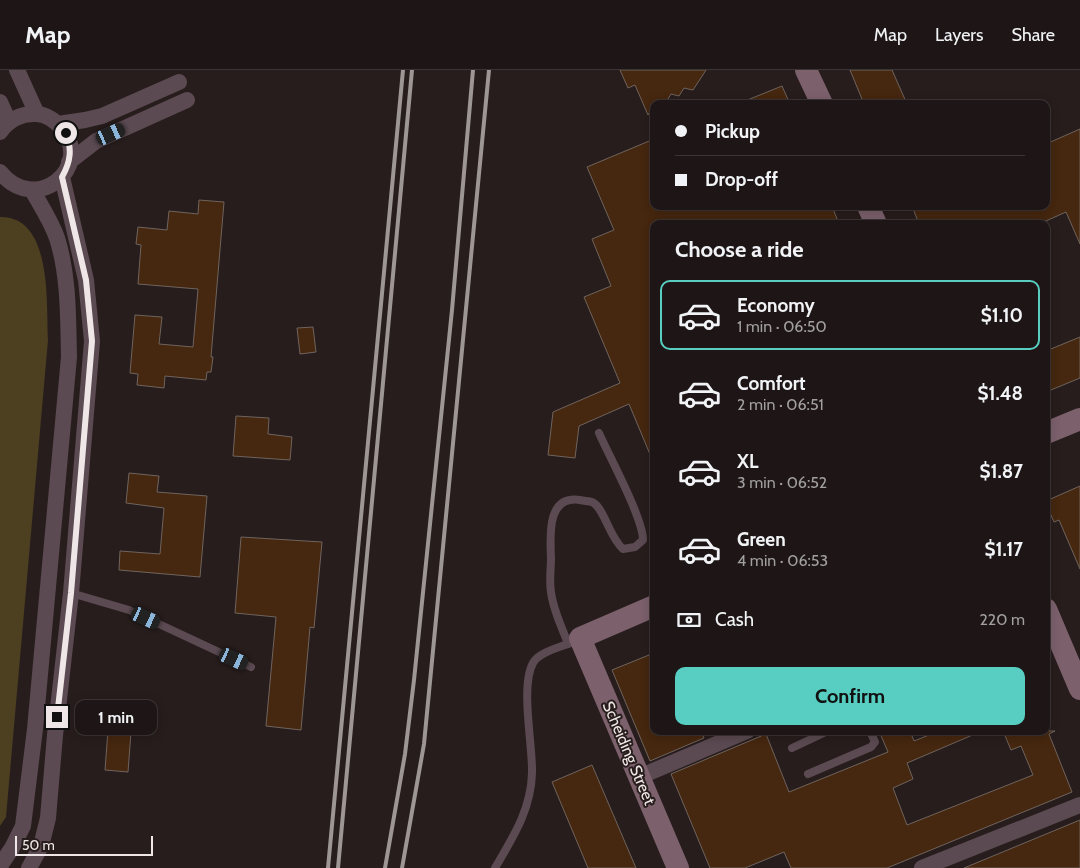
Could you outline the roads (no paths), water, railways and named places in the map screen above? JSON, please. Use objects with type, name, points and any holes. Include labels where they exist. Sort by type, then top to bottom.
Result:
[{"type":"main road","points":[[806,70],[820,100]]},
{"type":"main road","points":[[1050,431],[1080,419]]},
{"type":"main road","points":[[574,641],[650,608]]},
{"type":"main road","points":[[1050,618],[1080,689]]},
{"type":"main road","name":"Scheiding Street","points":[[574,641],[639,777],[678,868]]},
{"type":"street","points":[[17,70],[37,114]]},
{"type":"street","points":[[58,124],[102,116],[179,82]]},
{"type":"street","points":[[69,162],[96,142],[187,100]]},
{"type":"street","points":[[0,102],[4,127],[22,115],[37,114],[48,117],[58,124],[66,133],[70,144],[69,162],[62,177],[48,187],[32,190],[18,188],[2,178]]},
{"type":"street","points":[[29,868],[41,846],[48,818],[55,734],[71,593],[92,341],[86,280],[62,177]]},
{"type":"street","points":[[0,866],[23,826],[35,728],[69,357],[68,310],[61,257],[56,238],[32,190]]},
{"type":"street","points":[[639,777],[738,735]]},
{"type":"street","points":[[922,868],[1080,805]]},
{"type":"lane","points":[[495,868],[525,816],[528,806],[532,773],[528,710],[530,670],[533,661],[574,641],[551,593],[550,526],[560,504],[567,500],[592,502],[598,506],[609,532],[623,550],[635,547],[643,540],[643,533],[638,518],[598,433]]},
{"type":"lane","points":[[71,593],[129,610],[251,667]]},
{"type":"lane","points":[[792,748],[820,735]]},
{"type":"lane","points":[[808,774],[871,747],[874,742],[871,735]]},
{"type":"railway","points":[[328,868],[403,70]]},
{"type":"railway","points":[[338,868],[412,70]]},
{"type":"railway","points":[[385,868],[405,754],[414,680],[452,310],[473,70]]},
{"type":"railway","points":[[402,868],[424,744],[489,70]]}]
